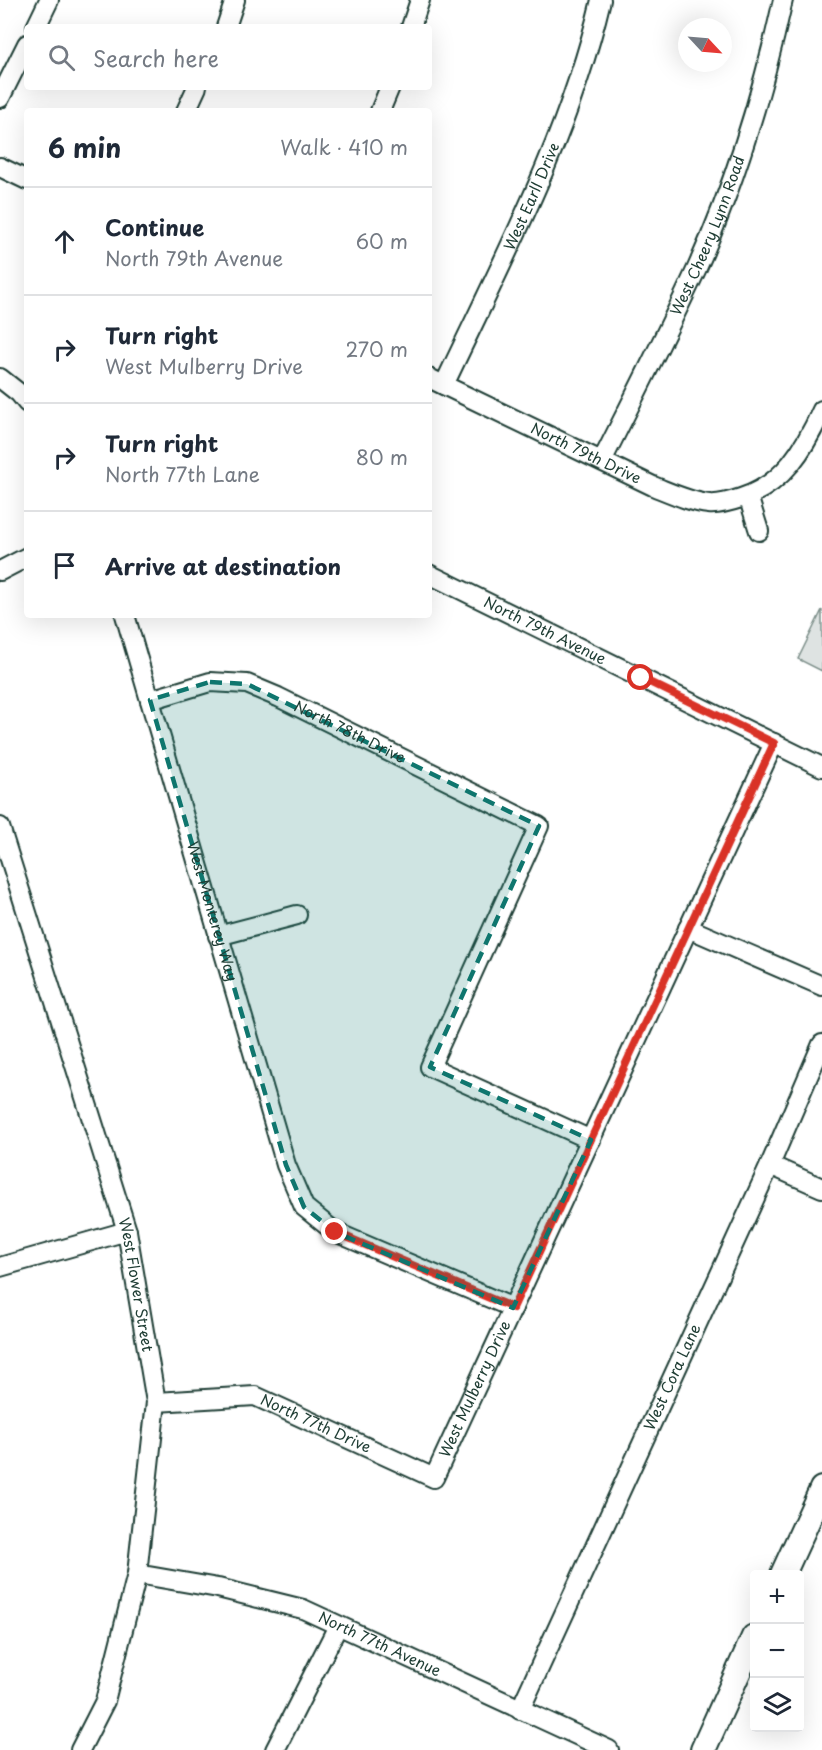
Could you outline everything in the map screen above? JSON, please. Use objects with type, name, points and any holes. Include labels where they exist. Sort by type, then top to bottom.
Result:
[{"type":"street","points":[[37,24],[49,0]]},
{"type":"street","points":[[227,24],[235,0]]},
{"type":"street","points":[[412,24],[420,0]]},
{"type":"street","name":"West Earll Drive","points":[[437,381],[542,177],[570,103],[601,0]]},
{"type":"street","name":"West Cheery Lynn Road","points":[[602,461],[697,267],[718,214],[743,148],[783,0]]},
{"type":"street","points":[[0,98],[24,50]]},
{"type":"street","points":[[187,108],[196,90]]},
{"type":"street","points":[[381,108],[389,90]]},
{"type":"street","points":[[0,167],[24,179]]},
{"type":"street","points":[[0,378],[24,399]]},
{"type":"street","name":"North 79th Drive","points":[[437,381],[653,486],[685,499],[711,504],[748,496]]},
{"type":"street","points":[[759,531],[748,496],[768,486],[784,473],[801,451],[822,410]]},
{"type":"street","points":[[0,571],[24,559]]},
{"type":"street","name":"North 79th Avenue","points":[[432,575],[822,767]]},
{"type":"street","name":"West Monterey Way","points":[[126,618],[286,1165],[304,1207],[335,1232],[513,1308]]},
{"type":"street","name":"North 78th Drive","points":[[150,700],[210,682],[247,684],[278,697],[539,826],[430,1067],[591,1140]]},
{"type":"street","name":"West Mulberry Drive","points":[[434,1478],[774,743]]},
{"type":"street","name":"West Flower Street","points":[[0,827],[127,1231],[156,1402],[138,1574],[105,1701],[80,1750]]},
{"type":"street","points":[[218,936],[297,915]]},
{"type":"street","points":[[688,928],[822,986]]},
{"type":"street","name":"West Cora Lane","points":[[520,1710],[770,1165],[822,1044]]},
{"type":"street","points":[[770,1165],[822,1188]]},
{"type":"street","points":[[0,1267],[127,1231]]},
{"type":"street","name":"North 77th Drive","points":[[156,1402],[255,1396],[434,1478]]},
{"type":"street","points":[[785,1570],[822,1489]]},
{"type":"street","name":"North 77th Avenue","points":[[138,1574],[218,1588],[303,1609],[609,1750]]},
{"type":"street","points":[[275,1750],[338,1626]]},
{"type":"street","points":[[703,1750],[750,1646]]},
{"type":"highlighted area","points":[[210,682],[247,684],[539,826],[430,1067],[591,1140],[513,1308],[335,1232],[304,1207],[286,1165],[150,700]]},
{"type":"shaded area","points":[[822,610],[822,671],[798,659]]},
{"type":"route","points":[[335,1232],[513,1308],[774,743],[641,678]]}]
